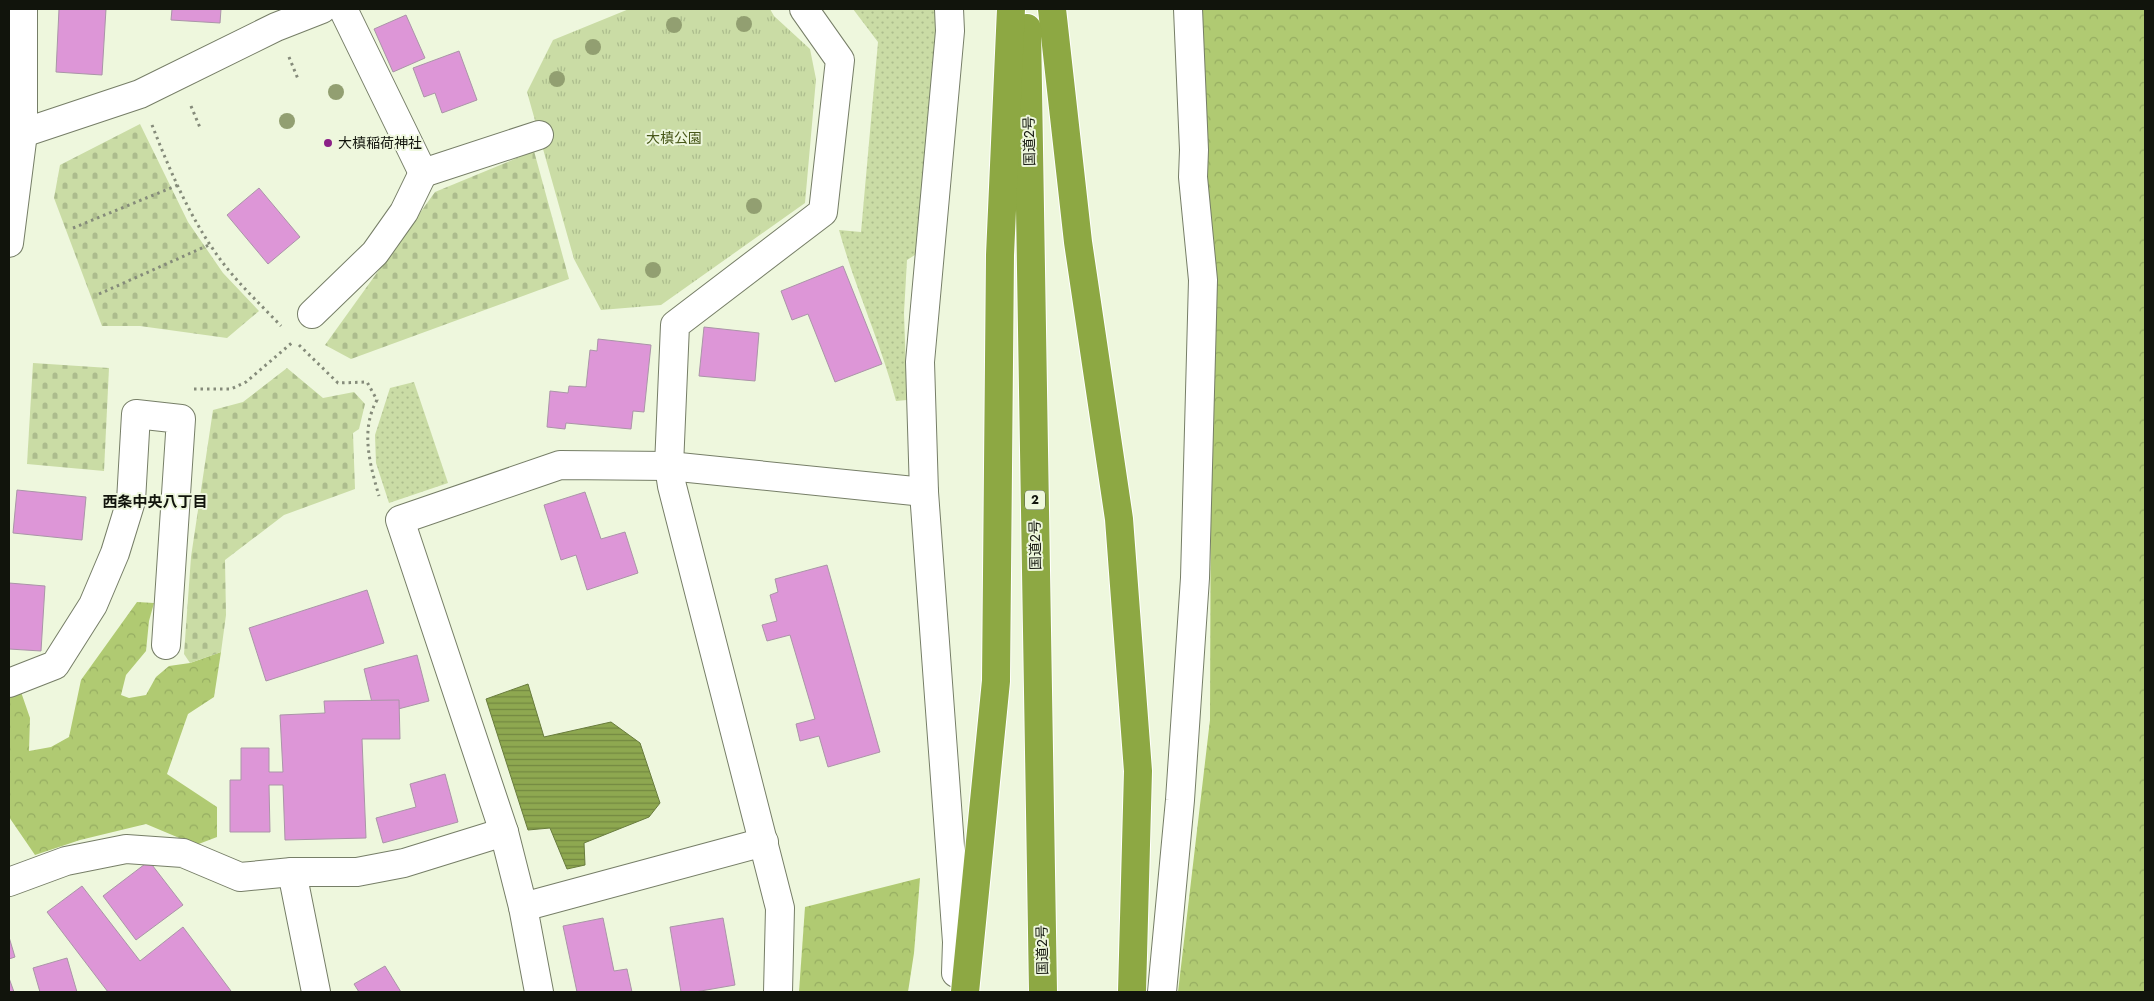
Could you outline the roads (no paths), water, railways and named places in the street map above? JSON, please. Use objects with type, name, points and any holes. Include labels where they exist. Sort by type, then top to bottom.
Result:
[{"type":"highway","points":[[965,992],[996,681],[1000,255],[1011,9]]},
{"type":"highway","name":"国道2号","points":[[1026,9],[1043,992]]},
{"type":"highway","points":[[1052,9],[1078,242],[1119,519],[1138,771],[1132,992]]},
{"type":"street","points":[[9,243],[23,133],[23,9]]},
{"type":"street","points":[[23,133],[140,94],[277,18],[322,9]]},
{"type":"street","points":[[342,9],[423,173]]},
{"type":"street","points":[[778,992],[780,908],[672,486],[669,466],[675,325],[823,212],[840,60],[804,9]]},
{"type":"street","points":[[949,9],[950,31],[920,362],[924,492],[957,942],[955,992]]},
{"type":"street","points":[[1162,992],[1180,800],[1196,568],[1203,280],[1193,177],[1194,150],[1188,9]]},
{"type":"street","points":[[312,314],[375,252],[404,212],[423,173],[539,135]]},
{"type":"street","points":[[9,683],[55,664],[93,605],[114,554],[131,501],[136,414],[181,418],[166,645]]},
{"type":"street","points":[[540,992],[524,907],[504,832],[400,520],[560,465],[669,466],[924,492]]},
{"type":"street","points":[[11,874],[126,849],[183,853],[240,877],[292,872],[357,872],[404,863],[504,832]]},
{"type":"street","points":[[524,907],[764,842]]},
{"type":"street","points":[[292,872],[316,992]]},
{"type":"place","name":"大槙稲荷神社","points":[[328,143]]},
{"type":"district","name":"西条中央八丁目","points":[[155,502]]},
{"type":"park label","name":"大槙公園","points":[[674,138]]}]
